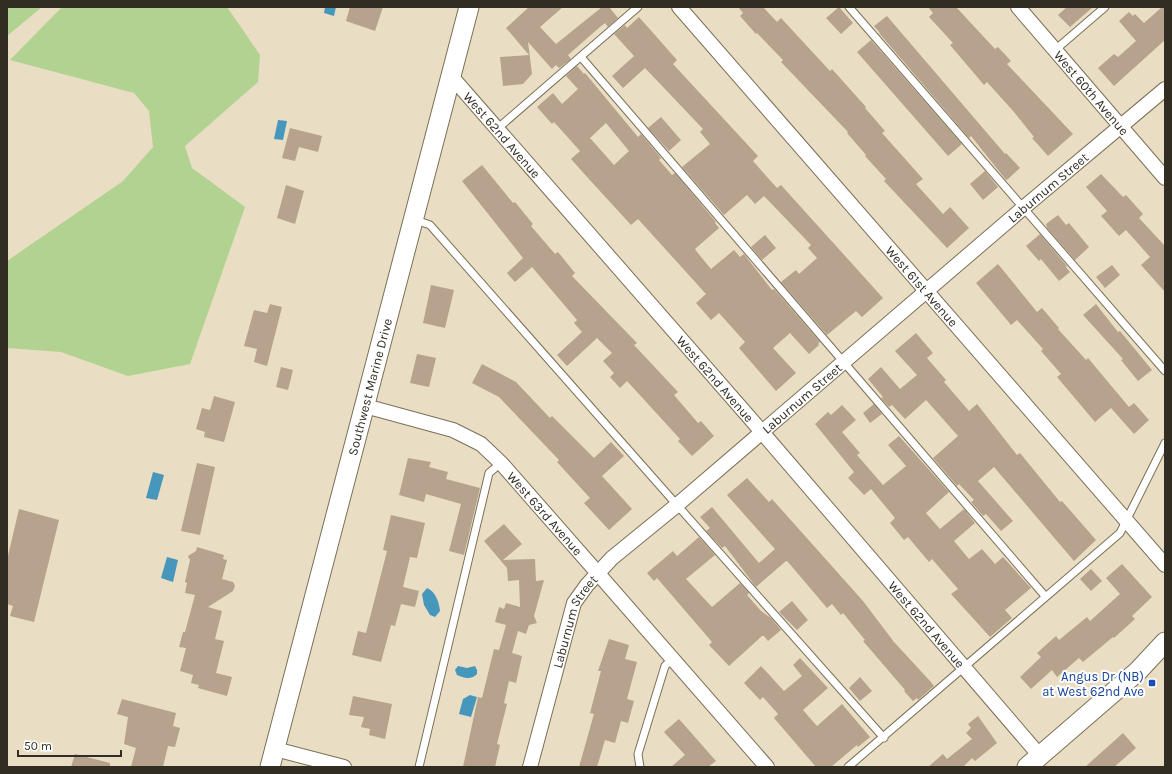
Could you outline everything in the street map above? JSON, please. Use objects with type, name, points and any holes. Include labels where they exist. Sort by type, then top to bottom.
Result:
[{"type":"main road","name":"Southwest Marine Drive","points":[[273,758],[469,7]]},
{"type":"main road","points":[[1033,761],[1138,671],[1165,642]]},
{"type":"street","name":"West 61st Avenue","points":[[679,7],[1165,565]]},
{"type":"street","name":"West 60th Avenue","points":[[1018,7],[1165,178]]},
{"type":"street","name":"West 62nd Avenue","points":[[451,76],[762,432],[965,668],[1033,761]]},
{"type":"street","name":"Laburnum Street","points":[[530,767],[574,603],[612,558],[677,505],[1022,209],[1165,89]]},
{"type":"street","name":"West 63rd Avenue","points":[[365,406],[452,430],[481,444],[501,463],[767,767]]},
{"type":"street","points":[[273,758],[344,767]]},
{"type":"lane","points":[[497,129],[638,7]]},
{"type":"lane","points":[[849,7],[1022,209],[1165,371]]},
{"type":"lane","points":[[1055,50],[1105,7]]},
{"type":"lane","points":[[582,57],[1045,596]]},
{"type":"lane","points":[[413,219],[430,225],[884,738]]},
{"type":"lane","points":[[848,767],[884,738],[1045,596],[1120,533],[1165,443]]},
{"type":"lane","points":[[419,767],[489,473],[501,463]]},
{"type":"lane","points":[[640,767],[638,754],[665,666],[672,659]]},
{"type":"green space","points":[[7,7],[42,7],[7,36]]},
{"type":"green space","points":[[62,7],[227,7],[260,55],[258,82],[185,146],[192,168],[245,207],[190,364],[128,376],[61,352],[7,348],[7,261],[123,181],[153,147],[149,111],[134,93],[10,60]]},
{"type":"water","points":[[325,7],[336,7],[334,16],[324,13]]},
{"type":"water","points":[[278,120],[287,121],[283,140],[274,139]]},
{"type":"water","points":[[153,472],[164,475],[157,500],[146,498]]},
{"type":"water","points":[[167,557],[178,560],[173,582],[161,578]]},
{"type":"water","points":[[427,588],[433,592],[439,604],[440,611],[435,617],[430,615],[424,605],[422,594]]},
{"type":"water","points":[[458,666],[467,668],[475,666],[477,674],[470,678],[459,676],[455,670]]},
{"type":"water","points":[[470,695],[477,697],[471,717],[459,714],[463,699]]},
{"type":"building","points":[[350,7],[383,7],[375,31],[346,21]]},
{"type":"building","points":[[529,7],[563,7],[540,27],[556,44],[602,7],[609,7],[618,18],[608,27],[605,23],[600,27],[568,55],[571,59],[559,68],[556,65],[552,69],[528,42],[532,74],[523,84],[503,86],[500,57],[529,55],[506,28]]},
{"type":"building","points":[[738,7],[763,7],[777,22],[781,18],[830,71],[832,69],[866,107],[865,108],[885,131],[882,133],[923,179],[916,184],[943,214],[950,207],[969,228],[947,248],[884,181],[886,179],[865,156],[866,155],[847,133],[848,132],[781,62],[783,60],[740,16],[743,13]]},
{"type":"building","points":[[839,7],[853,23],[841,34],[826,18]]},
{"type":"building","points":[[928,7],[956,7],[995,49],[998,47],[1011,61],[1007,64],[1073,134],[1048,156],[1032,138],[1034,137],[1014,112],[987,82],[984,85],[950,45],[953,43],[929,17],[933,13]]},
{"type":"building","points":[[1067,7],[1093,7],[1070,27],[1058,15]]},
{"type":"building","points":[[1162,7],[1165,7],[1165,40],[1114,86],[1098,68],[1114,54],[1118,57],[1136,41],[1119,21],[1129,12],[1133,16],[1135,14],[1144,23]]},
{"type":"building","points":[[887,16],[1005,154],[1006,153],[1020,168],[1008,179],[1006,180],[971,136],[969,138],[879,33],[874,26]]},
{"type":"building","points":[[639,17],[677,60],[673,64],[758,156],[753,161],[777,188],[781,185],[883,298],[862,317],[856,311],[827,335],[781,282],[796,270],[799,274],[817,258],[808,248],[811,245],[764,196],[755,204],[747,195],[724,215],[682,167],[710,144],[700,132],[703,129],[645,68],[623,88],[612,76],[634,56],[614,34],[625,25],[627,28]]},
{"type":"building","points":[[871,40],[962,144],[948,156],[857,52]]},
{"type":"building","points":[[577,66],[584,74],[585,73],[638,137],[641,134],[661,158],[659,160],[672,175],[675,173],[716,222],[715,223],[719,228],[695,249],[711,269],[734,250],[740,257],[744,254],[772,290],[774,289],[820,342],[818,344],[819,345],[809,354],[790,333],[773,348],[796,373],[776,391],[739,348],[745,342],[719,313],[711,320],[696,303],[706,294],[638,219],[631,225],[571,159],[580,151],[554,122],[552,124],[537,107],[553,93],[562,104],[578,89],[566,76]],"holes":[[[606,123],[629,151],[614,165],[590,138]]]},
{"type":"building","points":[[661,117],[681,140],[669,151],[648,128]]},
{"type":"building","points":[[290,128],[322,136],[318,152],[299,147],[295,161],[282,158]]},
{"type":"building","points":[[482,165],[513,203],[515,202],[533,224],[531,226],[555,254],[558,252],[575,273],[572,276],[637,343],[634,345],[678,392],[674,395],[698,423],[701,421],[714,436],[692,456],[678,441],[680,439],[627,381],[620,388],[610,377],[614,373],[603,361],[612,353],[597,338],[567,366],[557,355],[582,332],[574,323],[577,320],[532,267],[515,282],[507,273],[523,258],[462,181]]},
{"type":"building","points":[[985,171],[998,187],[983,200],[970,184]]},
{"type":"building","points":[[1101,174],[1123,197],[1126,195],[1143,214],[1139,218],[1165,246],[1165,292],[1141,265],[1150,257],[1126,230],[1119,236],[1101,216],[1107,211],[1086,187]]},
{"type":"building","points":[[286,185],[304,191],[295,224],[277,218]]},
{"type":"building","points":[[1058,215],[1066,225],[1069,223],[1089,247],[1075,260],[1047,228],[1046,224]]},
{"type":"building","points":[[1040,234],[1067,266],[1066,267],[1070,272],[1059,281],[1041,259],[1039,261],[1026,246]]},
{"type":"building","points":[[765,235],[776,248],[762,260],[751,247]]},
{"type":"building","points":[[998,264],[1037,312],[1042,308],[1059,328],[1058,329],[1086,360],[1088,358],[1129,407],[1134,403],[1149,420],[1134,434],[1111,408],[1095,422],[1057,377],[1061,374],[1041,351],[1043,349],[1017,320],[1011,325],[976,283]]},
{"type":"building","points":[[1112,265],[1120,275],[1105,288],[1096,277]]},
{"type":"building","points":[[431,285],[454,290],[445,328],[423,323]]},
{"type":"building","points":[[270,304],[282,307],[267,366],[254,362],[257,349],[244,346],[254,310],[267,313]]},
{"type":"building","points":[[1096,304],[1118,332],[1120,331],[1152,370],[1138,381],[1121,360],[1123,359],[1083,315]]},
{"type":"building","points":[[916,333],[933,353],[927,358],[946,380],[944,382],[969,411],[977,404],[1017,455],[1020,453],[1060,502],[1062,501],[1096,540],[1074,561],[994,467],[978,481],[1013,521],[1001,531],[986,514],[983,516],[971,502],[974,500],[959,484],[957,486],[933,458],[958,436],[926,400],[905,419],[892,405],[889,407],[881,398],[883,397],[868,379],[881,367],[900,389],[917,375],[895,351]]},
{"type":"building","points":[[417,354],[436,358],[429,387],[410,383]]},
{"type":"building","points":[[482,364],[516,382],[550,418],[552,416],[594,458],[611,442],[624,456],[602,476],[632,509],[609,530],[584,503],[590,498],[557,462],[559,460],[499,397],[472,383]]},
{"type":"building","points":[[281,367],[293,370],[288,390],[276,387]]},
{"type":"building","points":[[214,396],[235,402],[224,442],[204,437],[205,432],[196,429],[202,408],[210,410]]},
{"type":"building","points":[[874,404],[882,414],[870,423],[863,413]]},
{"type":"building","points":[[842,405],[856,420],[842,432],[860,453],[857,455],[883,485],[906,466],[888,445],[899,436],[949,492],[926,513],[940,529],[964,509],[975,523],[954,541],[969,559],[982,549],[995,564],[1003,557],[1031,588],[1005,610],[1012,618],[990,637],[951,594],[958,589],[932,559],[929,562],[908,537],[904,540],[890,523],[895,518],[871,489],[864,495],[848,478],[854,472],[815,424],[828,412],[831,415]]},
{"type":"building","points":[[408,458],[431,462],[429,467],[448,472],[446,479],[480,488],[464,555],[449,551],[461,504],[426,494],[424,502],[399,495]]},
{"type":"building","points":[[197,463],[215,467],[200,535],[181,531]]},
{"type":"building","points":[[747,478],[769,502],[772,499],[863,601],[894,642],[934,686],[918,700],[917,698],[913,701],[904,691],[905,690],[863,641],[865,640],[843,613],[841,615],[832,604],[827,608],[788,562],[786,561],[756,587],[725,546],[722,548],[706,531],[710,528],[700,517],[712,507],[759,563],[775,549],[727,495]]},
{"type":"building","points":[[19,509],[59,520],[34,622],[10,616],[13,606],[7,604],[7,560]]},
{"type":"building","points":[[391,515],[425,523],[417,558],[410,557],[403,587],[419,591],[415,607],[401,604],[395,626],[391,625],[381,662],[352,655],[358,631],[366,633],[387,551],[383,550]]},
{"type":"building","points":[[504,524],[522,544],[503,560],[535,559],[536,581],[544,580],[534,616],[537,623],[529,625],[526,634],[518,631],[512,653],[522,656],[516,683],[509,681],[504,703],[507,704],[497,744],[500,745],[495,767],[463,767],[478,697],[482,698],[494,649],[499,650],[506,625],[495,622],[499,607],[504,609],[506,603],[520,607],[519,580],[508,581],[507,568],[484,541]]},
{"type":"building","points":[[699,537],[715,555],[686,579],[712,607],[740,583],[749,593],[747,595],[781,630],[768,641],[764,636],[762,636],[729,666],[709,645],[712,642],[657,578],[654,581],[647,573],[673,551],[677,556]]},
{"type":"building","points":[[197,547],[224,555],[223,559],[227,560],[222,579],[233,582],[235,586],[233,591],[208,607],[222,611],[215,639],[224,641],[216,673],[232,677],[227,696],[198,688],[199,685],[191,683],[193,675],[180,671],[186,648],[179,647],[183,632],[185,632],[195,595],[185,593],[187,583],[185,582],[190,560],[188,556],[196,551]]},
{"type":"building","points":[[1122,564],[1152,597],[1132,616],[1135,619],[1114,638],[1113,637],[1083,662],[1079,658],[1057,677],[1052,670],[1031,689],[1020,677],[1041,657],[1037,653],[1056,636],[1059,640],[1087,617],[1090,621],[1120,594],[1106,578]]},
{"type":"building","points":[[1091,569],[1102,581],[1091,591],[1080,579]]},
{"type":"building","points":[[792,601],[808,620],[797,630],[779,612]]},
{"type":"building","points":[[609,639],[629,645],[625,659],[637,662],[627,699],[634,701],[628,723],[621,721],[615,743],[605,740],[597,767],[579,767],[594,714],[590,713],[601,671],[598,671]]},
{"type":"building","points":[[800,658],[828,688],[803,710],[817,726],[842,704],[870,737],[858,747],[857,745],[831,767],[816,767],[774,718],[778,714],[763,697],[760,700],[744,683],[761,666],[784,691],[802,676],[793,665]]},
{"type":"building","points":[[860,677],[872,691],[860,701],[849,688]]},
{"type":"building","points":[[353,696],[392,704],[385,739],[369,735],[370,729],[361,727],[364,717],[349,715]]},
{"type":"building","points":[[122,699],[176,713],[173,726],[180,728],[175,747],[168,746],[163,767],[131,767],[136,748],[124,744],[128,717],[117,714]]},
{"type":"building","points":[[978,716],[997,743],[975,761],[972,758],[963,767],[928,767],[943,754],[947,759],[972,739],[966,733],[971,728],[968,724]]},
{"type":"building","points":[[679,719],[716,761],[708,767],[671,767],[685,755],[664,732]]},
{"type":"building","points":[[1123,733],[1136,748],[1114,767],[1085,767]]},
{"type":"building","points":[[75,754],[110,763],[110,767],[71,767]]},
{"type":"place","name":"Angus Dr (NB) at West 62nd Ave","points":[[1152,683]]}]
